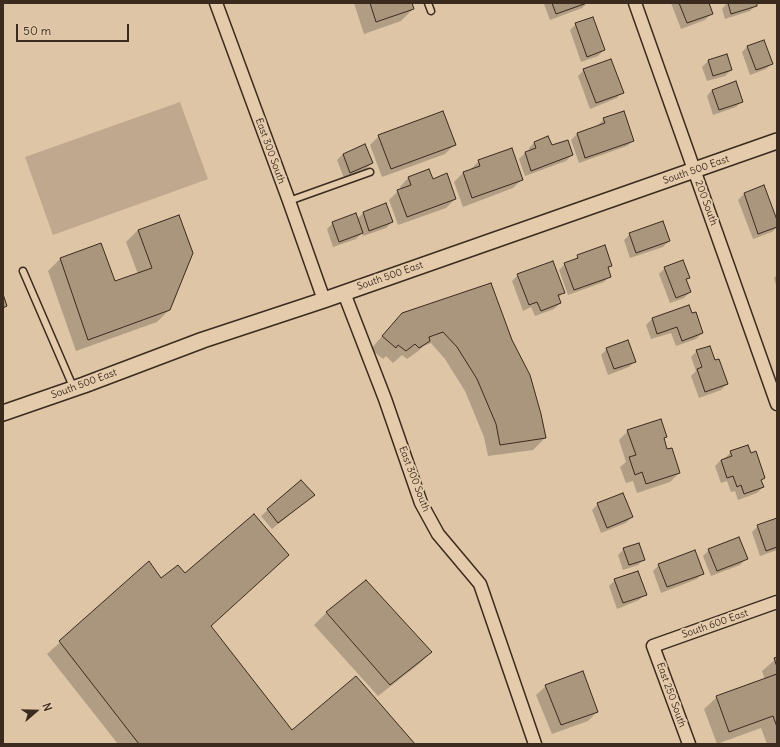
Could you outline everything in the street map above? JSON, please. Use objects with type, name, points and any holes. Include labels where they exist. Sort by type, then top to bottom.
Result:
[{"type":"street","name":"East 300 South","points":[[216,3],[324,300]]},
{"type":"street","name":"200 South","points":[[635,3],[777,404]]},
{"type":"street","name":"South 500 East","points":[[3,412],[74,389],[203,340],[324,300],[777,141]]},
{"type":"street","name":"East 300 South","points":[[344,292],[385,399],[421,503],[438,534],[480,584],[535,744]]},
{"type":"street","name":"South 600 East","points":[[653,646],[777,602]]},
{"type":"street","name":"East 250 South","points":[[653,646],[689,744]]},
{"type":"lane","points":[[428,3],[431,11]]},
{"type":"lane","points":[[289,201],[370,172]]},
{"type":"lane","points":[[23,271],[74,389]]},
{"type":"shaded area","points":[[180,102],[208,179],[53,235],[25,157]]},
{"type":"building","points":[[370,3],[412,3],[414,9],[376,22]]},
{"type":"building","points":[[552,3],[587,3],[556,14]]},
{"type":"building","points":[[679,3],[709,3],[713,14],[687,23]]},
{"type":"building","points":[[728,3],[757,3],[757,6],[731,14]]},
{"type":"building","points":[[593,17],[605,50],[587,57],[575,23]]},
{"type":"building","points":[[764,40],[773,64],[756,70],[747,46]]},
{"type":"building","points":[[727,54],[732,70],[713,76],[708,60]]},
{"type":"building","points":[[611,59],[624,93],[596,103],[583,69]]},
{"type":"building","points":[[736,81],[743,102],[719,110],[712,90]]},
{"type":"building","points":[[443,111],[456,145],[391,169],[378,135]]},
{"type":"building","points":[[624,111],[634,141],[585,158],[577,133],[605,123],[603,118]]},
{"type":"building","points":[[548,136],[552,145],[568,140],[573,155],[531,171],[525,152],[536,148],[534,142]]},
{"type":"building","points":[[365,144],[373,163],[350,173],[343,154]]},
{"type":"building","points":[[512,148],[523,180],[472,198],[463,172],[480,166],[478,160]]},
{"type":"building","points":[[429,169],[433,179],[447,173],[456,199],[407,217],[397,190],[411,185],[408,177]]},
{"type":"building","points":[[764,185],[777,220],[777,227],[758,234],[744,193]]},
{"type":"building","points":[[386,203],[393,222],[369,231],[363,212]]},
{"type":"building","points":[[356,213],[363,233],[339,242],[332,222]]},
{"type":"building","points":[[179,215],[193,253],[170,310],[88,340],[60,258],[101,243],[115,281],[152,268],[138,230]]},
{"type":"building","points":[[663,221],[670,241],[636,253],[629,233]]},
{"type":"building","points":[[605,245],[612,266],[608,267],[611,277],[574,290],[564,263],[578,258],[577,255]]},
{"type":"building","points":[[683,260],[690,278],[686,279],[691,292],[676,298],[664,267]]},
{"type":"building","points":[[553,261],[565,293],[558,295],[561,303],[541,311],[537,302],[529,305],[517,274]]},
{"type":"building","points":[[491,283],[512,340],[530,375],[546,438],[500,445],[496,424],[477,379],[457,347],[443,332],[429,337],[430,341],[419,348],[415,344],[406,351],[398,345],[396,348],[382,336],[402,313]]},
{"type":"building","points":[[3,294],[7,306],[3,308]]},
{"type":"building","points":[[689,305],[692,313],[696,312],[703,333],[682,341],[677,327],[657,334],[652,318]]},
{"type":"building","points":[[628,340],[636,362],[614,369],[606,348]]},
{"type":"building","points":[[710,346],[715,360],[719,359],[728,384],[705,392],[697,369],[702,367],[696,350]]},
{"type":"building","points":[[661,419],[667,437],[664,438],[667,449],[672,448],[680,473],[646,484],[642,472],[635,475],[629,457],[636,455],[627,430]]},
{"type":"building","points":[[748,445],[751,453],[756,451],[765,478],[761,480],[764,487],[744,494],[741,485],[737,487],[733,476],[727,478],[721,460],[732,456],[730,451]]},
{"type":"building","points":[[301,480],[315,495],[278,523],[267,509]]},
{"type":"building","points":[[623,493],[633,517],[607,528],[597,503]]},
{"type":"building","points":[[254,514],[289,555],[211,626],[292,730],[356,676],[415,744],[139,744],[59,641],[149,561],[161,578],[178,565],[185,573]]},
{"type":"building","points":[[777,518],[777,547],[766,551],[757,525]]},
{"type":"building","points":[[739,537],[748,559],[717,571],[708,549]]},
{"type":"building","points":[[639,543],[645,560],[629,565],[623,548]]},
{"type":"building","points":[[695,550],[704,574],[667,587],[658,564]]},
{"type":"building","points":[[638,571],[647,595],[623,603],[614,579]]},
{"type":"building","points":[[366,580],[432,652],[390,685],[326,612]]},
{"type":"building","points":[[777,657],[777,667],[774,658]]},
{"type":"building","points":[[583,671],[598,712],[561,725],[545,685]]},
{"type":"building","points":[[777,674],[777,727],[773,716],[729,732],[716,696]]}]
